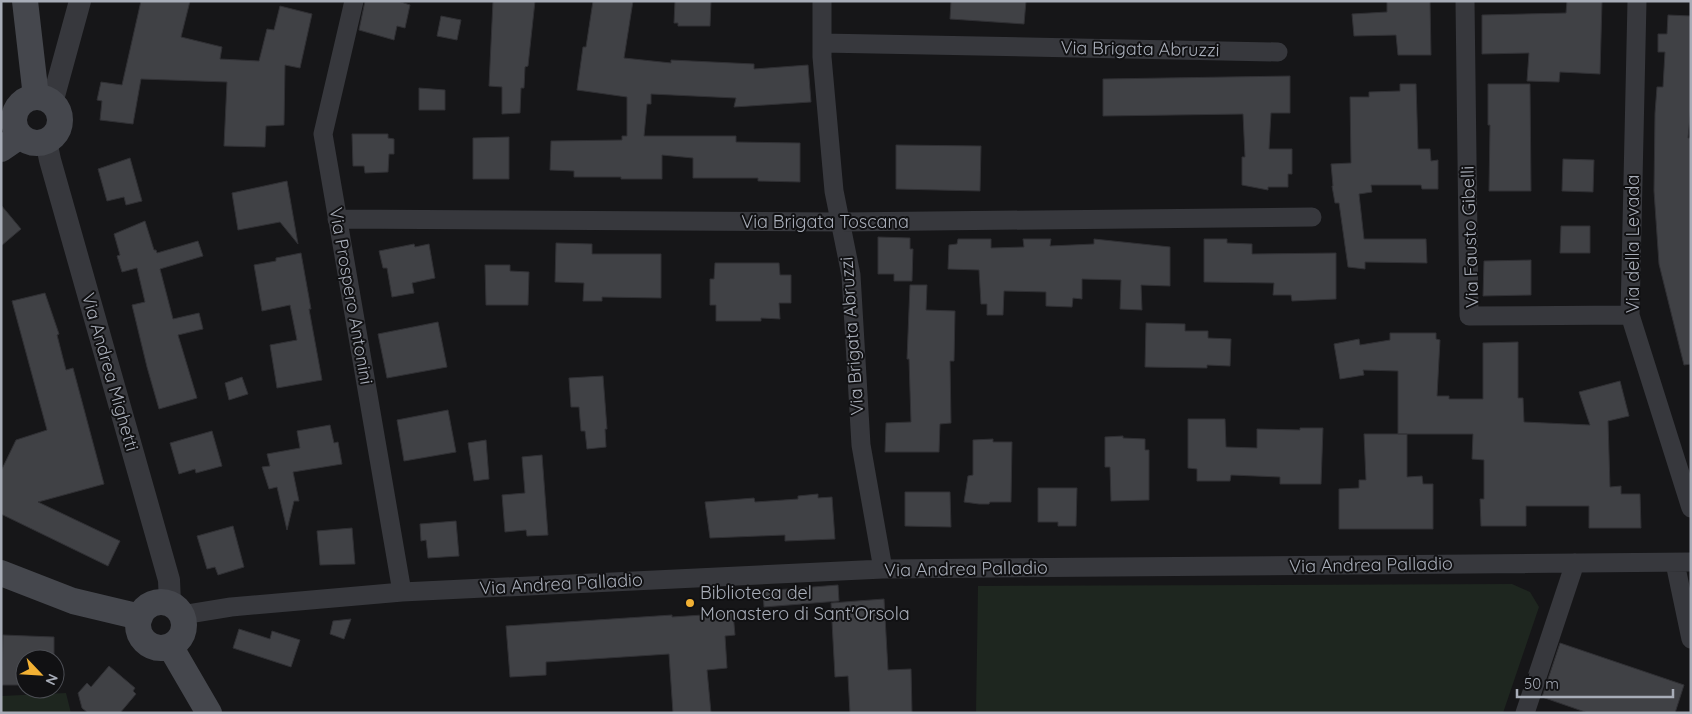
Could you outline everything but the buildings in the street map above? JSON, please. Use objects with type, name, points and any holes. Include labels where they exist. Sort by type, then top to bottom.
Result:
[{"type":"main road","points":[[26,1],[44,100]]},
{"type":"main road","points":[[27,99],[44,100],[58,110],[60,119],[58,128],[53,136],[46,141],[11,143],[16,130],[15,112],[20,104],[27,99]]},
{"type":"main road","points":[[1,573],[74,601],[140,617]]},
{"type":"main road","points":[[161,602],[176,609],[185,624],[183,633],[178,641],[162,648],[153,646],[145,641],[140,635],[138,626],[144,608],[161,602]]},
{"type":"main road","points":[[170,646],[209,713]]},
{"type":"street","points":[[44,100],[80,1]]},
{"type":"street","name":"Via Prospero Antonini","points":[[354,1],[322,134],[402,592]]},
{"type":"street","name":"Via Brigata Abruzzi","points":[[822,1],[822,57],[834,191],[851,275],[861,445],[883,569]]},
{"type":"street","name":"Via Fausto Gibelli","points":[[1466,1],[1469,316],[1630,315]]},
{"type":"street","name":"Via della Levada","points":[[1637,1],[1630,315],[1691,508]]},
{"type":"street","name":"Via Brigata Abruzzi","points":[[822,43],[1278,52]]},
{"type":"street","name":"Via Andrea Mighetti","points":[[46,141],[176,609]]},
{"type":"street","name":"Via Brigata Toscana","points":[[337,219],[841,222],[1312,217]]},
{"type":"street","points":[[1683,562],[1691,639]]},
{"type":"street","name":"Via Andrea Palladio","points":[[176,609],[231,607],[402,592],[883,569],[1683,562]]},
{"type":"street","points":[[1525,713],[1575,563]]},
{"type":"shaded area","points":[[1512,584],[1530,592],[1539,607],[1503,713],[976,713],[978,586]]},
{"type":"shaded area","points":[[65,693],[71,713],[1,713],[1,696],[15,695],[15,699],[65,699]]},
{"type":"place","name":"Biblioteca del Monastero di Sant'Orsola","points":[[690,603]]}]
